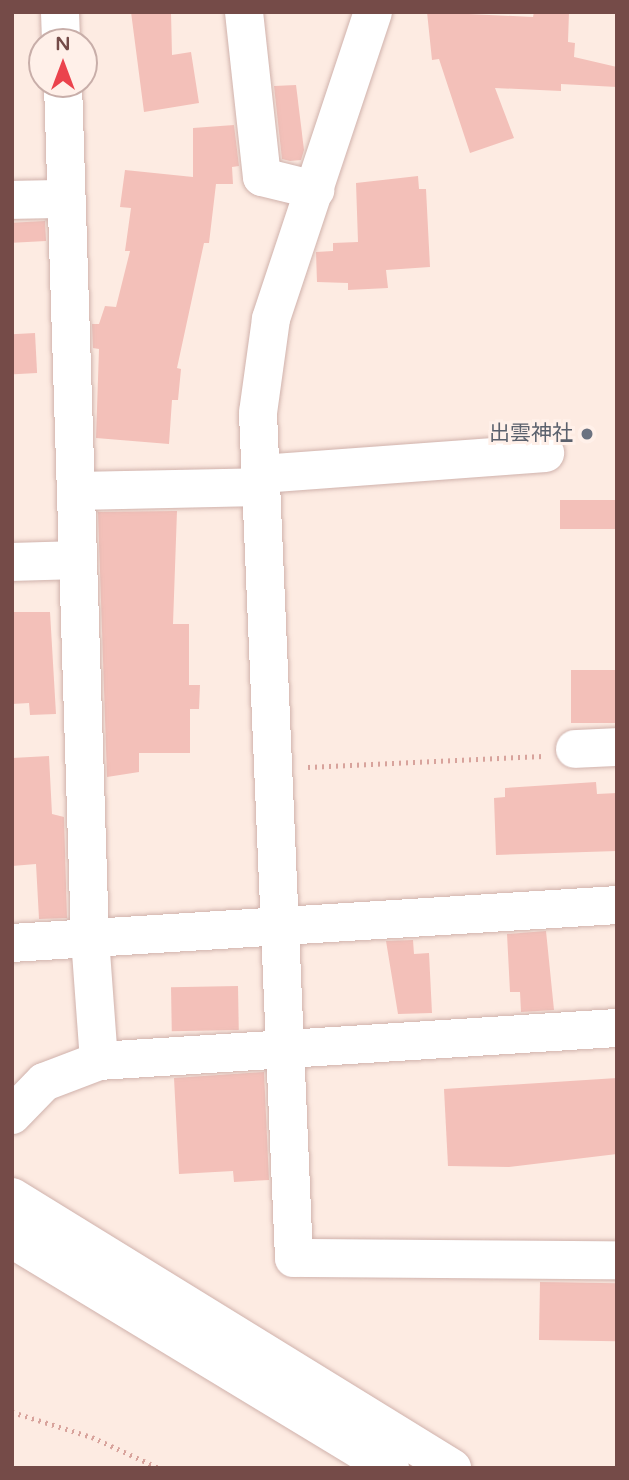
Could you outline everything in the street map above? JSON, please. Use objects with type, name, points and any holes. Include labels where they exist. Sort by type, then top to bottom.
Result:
[{"type":"street","points":[[244,12],[262,177],[315,190]]},
{"type":"street","points":[[373,12],[271,319],[258,412],[275,768],[277,928],[293,1258],[617,1260]]},
{"type":"street","points":[[63,98],[90,938],[99,1061]]},
{"type":"street","points":[[12,200],[66,200]]},
{"type":"street","points":[[76,491],[261,481],[545,453]]},
{"type":"street","points":[[12,562],[78,560]]},
{"type":"street","points":[[575,749],[617,747]]},
{"type":"street","points":[[12,943],[617,905]]},
{"type":"street","points":[[12,1115],[44,1082],[99,1061],[617,1028]]},
{"type":"street","points":[[12,1196],[452,1468]]},
{"type":"street","points":[[12,1239],[390,1468]]},
{"type":"path","points":[[275,768],[551,756],[575,749]]},
{"type":"path","points":[[12,1412],[92,1437],[159,1468]]},
{"type":"building","points":[[131,12],[171,12],[172,55],[191,52],[199,103],[144,112]]},
{"type":"building","points":[[427,12],[533,17],[534,12],[569,12],[568,42],[575,43],[574,57],[617,67],[617,87],[561,84],[561,91],[495,88],[514,138],[470,153],[439,59],[432,60]]},
{"type":"building","points":[[296,85],[304,150],[301,160],[290,161],[282,159],[274,86]]},
{"type":"building","points":[[234,125],[239,166],[232,167],[233,184],[216,184],[209,243],[204,243],[177,368],[181,369],[178,400],[172,400],[169,444],[96,438],[99,349],[93,348],[92,324],[99,324],[105,306],[116,307],[130,251],[125,251],[131,208],[120,207],[125,170],[193,177],[193,128]]},
{"type":"building","points":[[418,176],[419,189],[426,189],[430,267],[386,270],[388,288],[348,290],[348,283],[317,282],[316,252],[333,251],[333,243],[358,242],[356,183]]},
{"type":"building","points":[[45,221],[46,241],[13,243],[12,223]]},
{"type":"building","points":[[35,333],[37,373],[14,374],[12,334]]},
{"type":"building","points":[[560,500],[617,500],[617,529],[560,529]]},
{"type":"building","points":[[177,511],[173,624],[189,624],[189,685],[200,685],[199,709],[190,709],[190,753],[139,753],[139,772],[107,777],[98,512]]},
{"type":"building","points":[[12,612],[50,612],[56,714],[30,715],[29,703],[12,704]]},
{"type":"building","points":[[571,670],[617,670],[617,723],[571,723]]},
{"type":"building","points":[[49,756],[52,814],[64,817],[67,918],[39,919],[36,864],[12,866],[12,758]]},
{"type":"building","points":[[596,782],[597,794],[617,793],[617,851],[496,855],[494,798],[505,797],[505,788]]},
{"type":"building","points":[[546,931],[554,1010],[521,1012],[520,992],[510,992],[507,934]]},
{"type":"building","points":[[413,940],[414,954],[429,953],[432,1013],[398,1014],[386,941]]},
{"type":"building","points":[[238,986],[239,1030],[172,1031],[171,987]]},
{"type":"building","points":[[264,1072],[269,1180],[234,1182],[233,1171],[179,1174],[174,1078]]},
{"type":"building","points":[[617,1078],[617,1154],[509,1167],[448,1166],[444,1089]]},
{"type":"building","points":[[540,1282],[617,1283],[616,1341],[539,1340]]},
{"type":"place","name":"出雲神社","points":[[587,434]]}]
